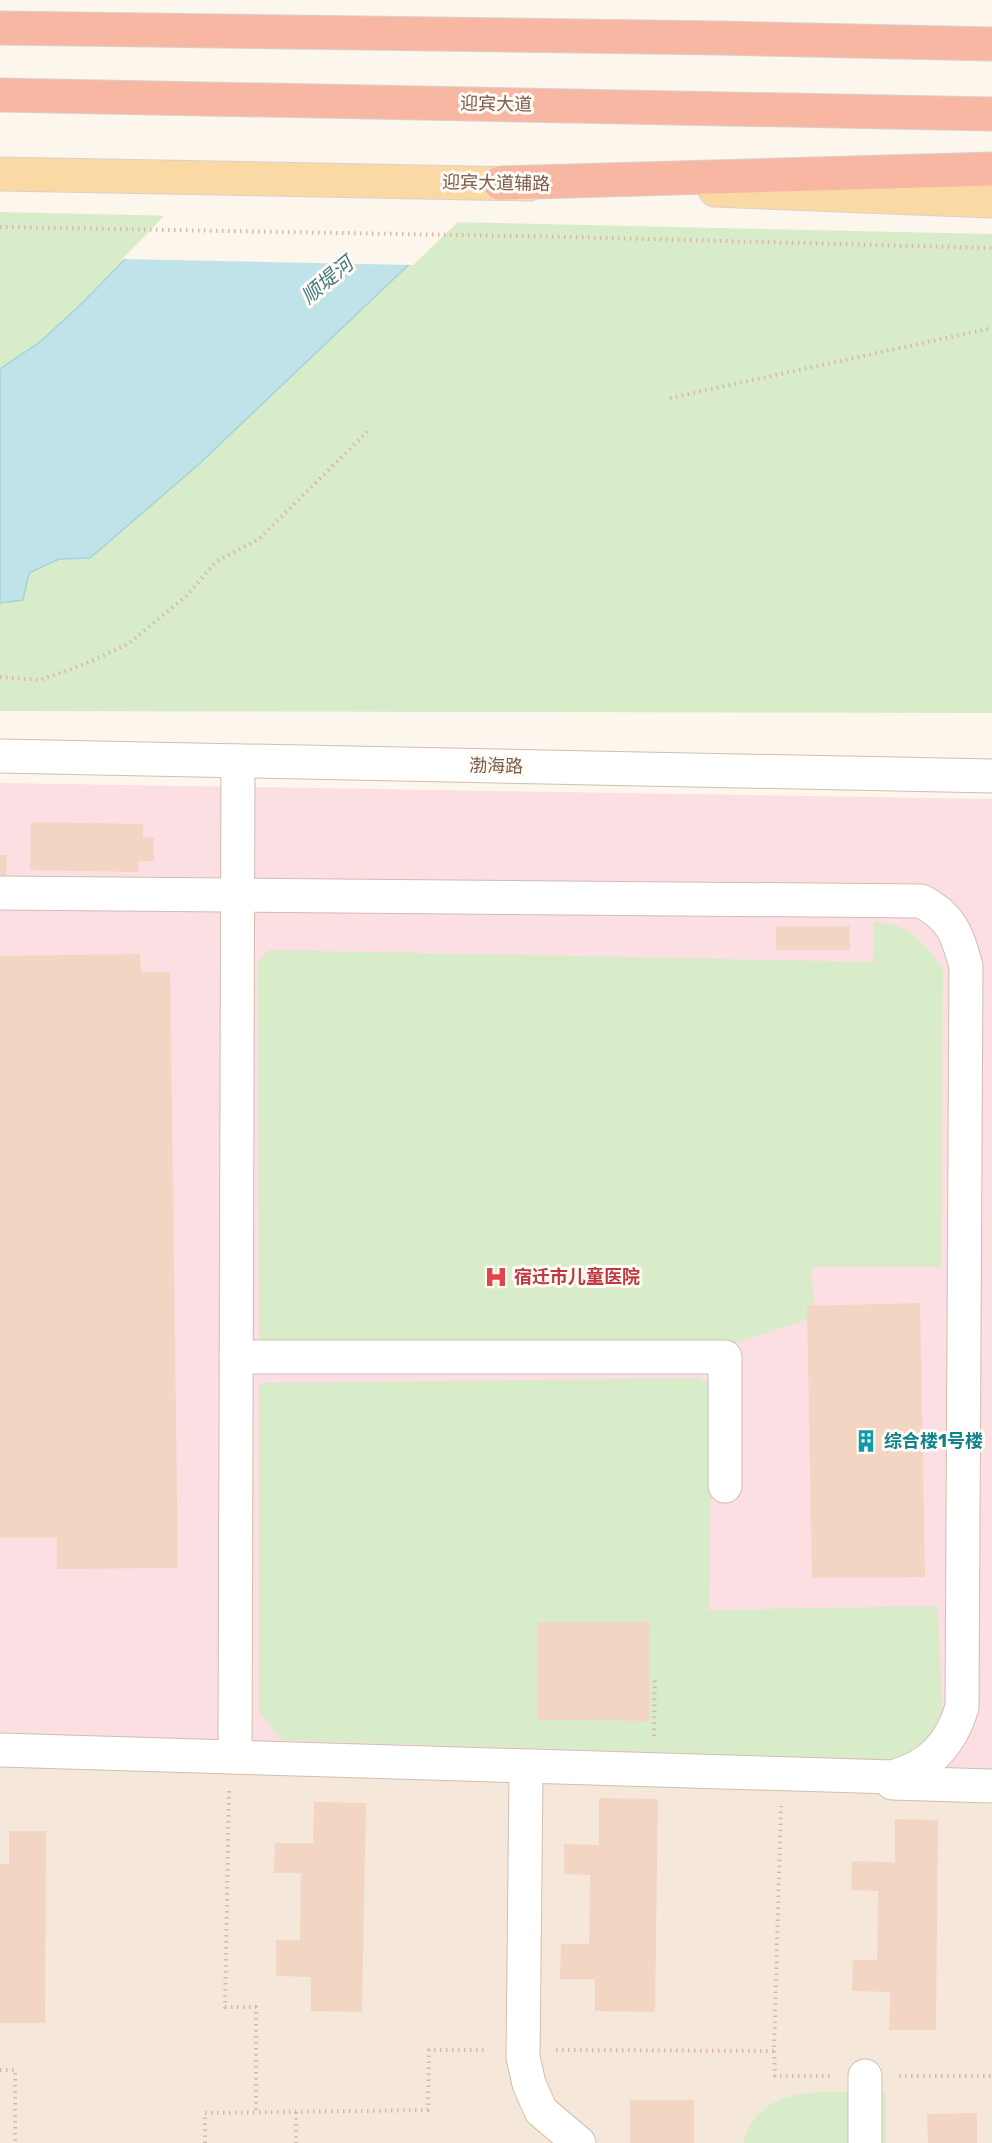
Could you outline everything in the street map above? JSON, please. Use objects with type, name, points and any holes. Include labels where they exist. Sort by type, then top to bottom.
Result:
[{"type":"highway","points":[[0,28],[992,44]]},
{"type":"highway","name":"迎宾大道","points":[[0,95],[992,114]]},
{"type":"highway","points":[[500,183],[992,169]]},
{"type":"main road","name":"迎宾大道辅路","points":[[0,174],[563,184],[992,201]]},
{"type":"street","name":"渤海路","points":[[0,756],[992,776]]},
{"type":"street","points":[[232,1762],[238,760]]},
{"type":"street","points":[[0,893],[921,901],[936,909],[953,927],[966,966],[962,1707],[958,1721],[947,1741],[931,1760],[912,1772],[892,1777],[232,1762],[0,1763]]},
{"type":"street","points":[[236,1357],[725,1357],[725,1486]]},
{"type":"street","points":[[0,1750],[526,1775],[992,1785]]},
{"type":"street","points":[[526,1775],[523,2057],[529,2084],[541,2111],[556,2126],[579,2143]]},
{"type":"street","points":[[865,2076],[865,2143]]},
{"type":"path","points":[[0,227],[520,236],[992,248]]},
{"type":"path","points":[[670,398],[992,328]]},
{"type":"path","points":[[0,676],[40,680],[80,666],[128,644],[186,596],[217,561],[259,539],[369,429]]},
{"type":"path","points":[[654,1770],[655,1677]]},
{"type":"path","points":[[232,1762],[225,2007],[256,2007],[256,2112]]},
{"type":"path","points":[[0,2070],[15,2070],[15,2143]]},
{"type":"path","points":[[296,2112],[296,2143]]},
{"type":"shaded area","name":"宿迁市儿童医院","points":[[0,783],[992,799],[992,1775],[0,1755]]},
{"type":"shaded area","points":[[0,1755],[992,1775],[992,2143],[0,2143]]},
{"type":"green space","points":[[0,212],[992,234],[992,713],[0,711]]},
{"type":"green space","points":[[874,921],[892,924],[912,933],[943,969],[941,1267],[811,1267],[815,1317],[732,1344],[259,1343],[258,962],[269,950],[873,962]]},
{"type":"green space","points":[[698,1378],[712,1385],[709,1610],[938,1606],[942,1709],[933,1732],[915,1751],[901,1760],[281,1740],[259,1711],[259,1383]]},
{"type":"green space","points":[[810,2093],[886,2093],[886,2143],[743,2143],[751,2124],[762,2111],[776,2102]]},
{"type":"water","name":"顺堤河","points":[[382,0],[687,0],[198,465],[90,558],[59,559],[29,573],[23,600],[0,603],[0,369],[40,342],[80,305]]},
{"type":"pier","points":[[377,0],[690,0],[413,265],[122,259]]},
{"type":"building","points":[[31,822],[143,824],[143,837],[154,838],[154,861],[139,861],[138,872],[30,870]]},
{"type":"building","points":[[0,855],[7,855],[6,878],[0,877]]},
{"type":"building","points":[[776,926],[850,926],[850,950],[776,950]]},
{"type":"building","points":[[140,954],[141,972],[170,972],[178,1568],[57,1569],[57,1538],[0,1538],[0,956]]},
{"type":"building","name":"综合楼1号楼","points":[[920,1303],[925,1577],[812,1578],[807,1306]]},
{"type":"building","points":[[538,1622],[650,1622],[649,1721],[537,1720]]},
{"type":"building","points":[[599,1798],[658,1799],[655,2012],[595,2011],[595,1979],[560,1979],[561,1944],[589,1944],[590,1875],[564,1874],[564,1844],[599,1845]]},
{"type":"building","points":[[314,1802],[366,1803],[362,2012],[311,2011],[311,1977],[276,1976],[276,1940],[300,1940],[301,1873],[274,1873],[275,1843],[313,1843]]},
{"type":"building","points":[[895,1819],[938,1820],[936,2030],[889,2030],[890,1992],[852,1991],[853,1960],[877,1960],[878,1891],[851,1890],[852,1861],[895,1862]]},
{"type":"building","points":[[9,1831],[46,1831],[45,2023],[0,2023],[0,1864],[9,1864]]},
{"type":"building","points":[[630,2100],[694,2100],[694,2143],[630,2143]]},
{"type":"building","points":[[977,2113],[977,2143],[928,2143],[927,2114]]},
{"type":"place","name":"宿迁市儿童医院","points":[[496,1277]]},
{"type":"place","name":"综合楼1号楼","points":[[866,1441]]}]
